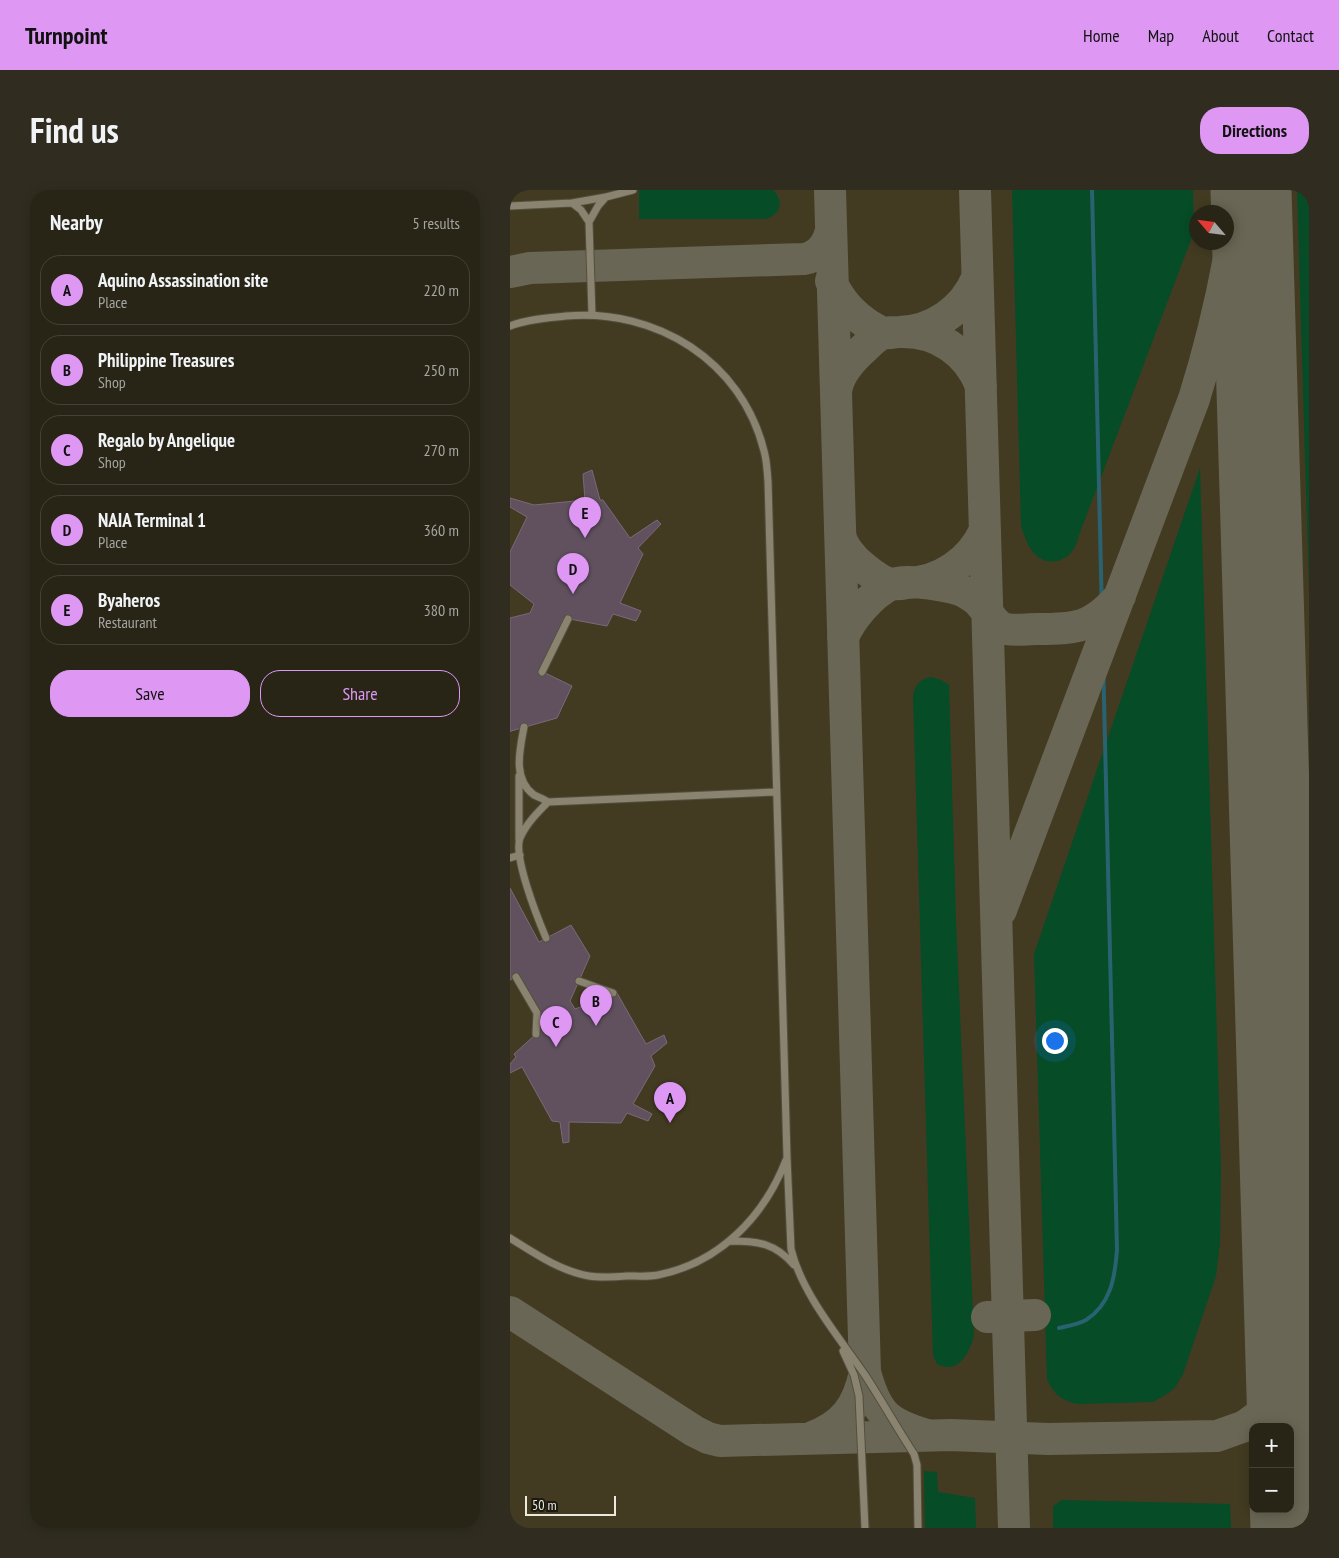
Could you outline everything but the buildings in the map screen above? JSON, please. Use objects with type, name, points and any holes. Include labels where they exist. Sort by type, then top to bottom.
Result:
[{"type":"lane","points":[[510,206],[572,203],[606,197],[630,190]]},
{"type":"lane","points":[[589,222],[598,206],[606,197]]},
{"type":"lane","points":[[572,203],[582,210],[589,222],[592,315]]},
{"type":"lane","points":[[510,326],[520,322],[553,317],[592,315],[641,322],[668,333],[692,347],[710,361],[732,385],[750,413],[765,453],[768,481],[789,1227],[791,1249],[798,1269]]},
{"type":"lane","points":[[542,672],[568,619]]},
{"type":"lane","points":[[524,727],[519,773],[520,855],[535,910],[546,938]]},
{"type":"lane","points":[[519,773],[528,789],[534,795],[548,802],[776,792]]},
{"type":"lane","points":[[520,839],[536,814],[548,802]]},
{"type":"lane","points":[[510,858],[520,855]]},
{"type":"lane","points":[[516,977],[537,1013],[536,1034]]},
{"type":"lane","points":[[579,981],[613,993]]},
{"type":"lane","points":[[510,1238],[547,1261],[588,1276],[657,1275],[679,1269],[707,1256],[730,1241],[750,1221],[763,1206],[776,1185],[787,1157]]},
{"type":"lane","points":[[730,1241],[749,1241],[776,1248],[787,1256],[798,1269],[838,1338],[865,1375],[914,1454],[917,1465],[918,1528]]},
{"type":"lane","points":[[838,1338],[854,1375],[859,1396],[865,1528]]},
{"type":"shaded area","points":[[510,190],[1309,190],[1309,1528],[510,1528]]},
{"type":"green space","points":[[639,190],[773,190],[777,194],[780,203],[774,215],[764,219],[639,219]]},
{"type":"green space","points":[[1012,190],[1193,190],[1193,205],[1189,205],[1189,245],[1073,550],[1069,555],[1054,562],[1043,560],[1033,552],[1027,543],[1021,526]]},
{"type":"green space","points":[[1297,190],[1309,190],[1309,590]]},
{"type":"green space","points":[[1200,468],[1221,1171],[1220,1243],[1216,1276],[1183,1374],[1170,1392],[1153,1402],[1079,1404],[1059,1396],[1052,1389],[1047,1379],[1034,954]]},
{"type":"green space","points":[[931,677],[949,685],[956,921],[974,1336],[966,1355],[951,1367],[937,1364],[933,1356],[913,696],[919,683]]},
{"type":"green space","points":[[924,1471],[937,1472],[938,1492],[975,1498],[976,1528],[925,1528]]},
{"type":"green space","points":[[1062,1500],[1230,1504],[1231,1528],[1053,1528],[1053,1506]]},
{"type":"waterway","points":[[1059,1328],[1086,1320],[1101,1306],[1113,1280],[1117,1250],[1092,190]]},
{"type":"taxiway","points":[[830,190],[865,1372],[874,1397],[885,1414],[892,1421],[927,1435]]},
{"type":"taxiway","points":[[975,190],[1014,1528]]},
{"type":"taxiway","points":[[1001,910],[1194,399],[1222,296],[1240,190]]},
{"type":"taxiway","points":[[510,272],[530,268],[804,259],[815,255],[822,249],[828,240],[831,230]]},
{"type":"taxiway","points":[[831,281],[838,295],[852,312],[870,326],[888,333],[924,328],[946,317],[964,300],[977,278]]},
{"type":"taxiway","points":[[836,393],[840,377],[854,358],[878,336],[893,332],[927,335],[950,346],[968,363],[981,386]]},
{"type":"taxiway","points":[[840,531],[847,551],[856,561],[877,578],[895,584],[932,579],[954,568],[972,551],[985,530]]},
{"type":"taxiway","points":[[843,638],[856,615],[869,601],[883,589],[897,583],[929,583],[961,591],[978,601],[998,625],[1014,630],[1063,628],[1083,624],[1101,615],[1120,596]]},
{"type":"taxiway","points":[[510,1312],[694,1431],[708,1438],[720,1441],[951,1435],[1048,1439],[1217,1436],[1245,1426],[1265,1410],[1272,1400],[1278,1384],[1286,1342]]},
{"type":"taxiway","points":[[987,1317],[1035,1315]]},
{"type":"taxiway","points":[[810,1438],[832,1427],[848,1413],[858,1395],[865,1372]]},
{"type":"runway","points":[[1251,190],[1288,1423]]},
{"type":"runway","points":[[1291,1513],[1291,1528]]},
{"type":"place","name":"Byaheros","points":[[585,538]]},
{"type":"place","name":"NAIA Terminal 1","points":[[573,594]]},
{"type":"place","name":"Philippine Treasures","points":[[596,1026]]},
{"type":"place","name":"Regalo by Angelique","points":[[556,1047]]},
{"type":"place","name":"Aquino Assassination site","points":[[670,1123]]}]
